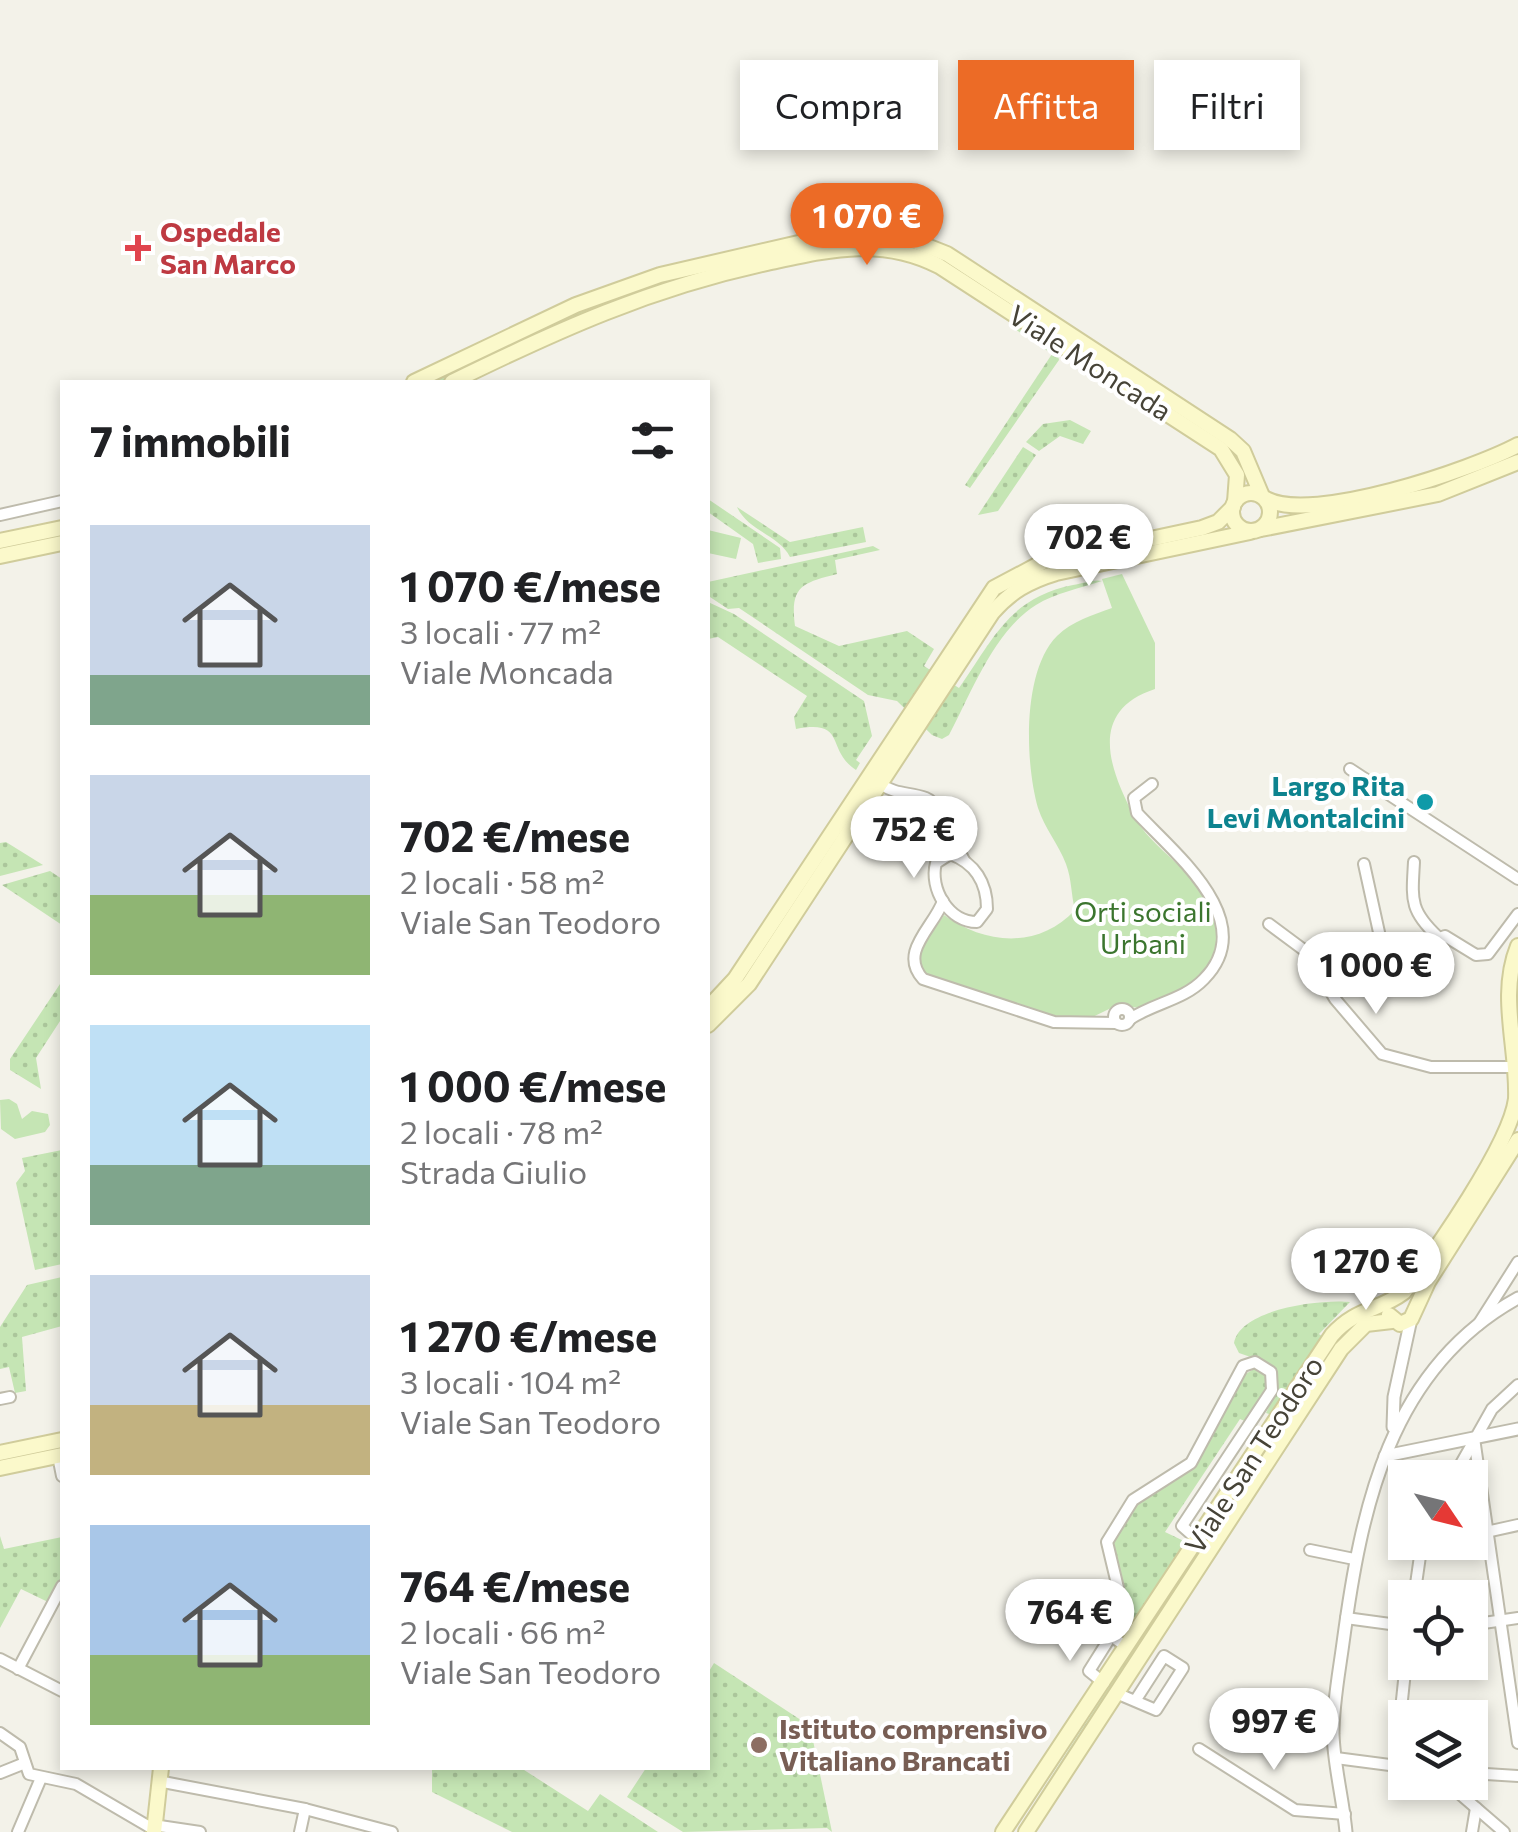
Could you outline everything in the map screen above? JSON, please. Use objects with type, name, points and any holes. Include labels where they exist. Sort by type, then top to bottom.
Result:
[{"type":"main road","points":[[418,380],[576,305],[660,275],[829,236],[866,232],[904,237],[947,254],[1220,431],[1264,497],[1271,515],[1255,530]]},
{"type":"main road","name":"Viale Moncada","points":[[456,380],[580,320],[663,288],[830,250],[887,247],[926,259],[962,280],[1240,461]]},
{"type":"main road","points":[[942,677],[983,601],[1010,577],[1043,562],[1202,528],[1247,493],[1295,508],[1431,481],[1518,445]]},
{"type":"main road","points":[[1240,461],[1234,504],[1236,523],[1255,530]]},
{"type":"main road","points":[[710,1006],[735,979],[942,677],[992,613],[1028,582],[1255,530],[1438,494],[1518,462]]},
{"type":"main road","points":[[0,541],[60,528]]},
{"type":"main road","points":[[0,556],[60,543]]},
{"type":"main road","points":[[710,1023],[749,984],[874,780]]},
{"type":"main road","points":[[1394,1322],[1388,1313],[1394,1299],[1499,1146],[1516,1098],[1508,984],[1518,946]]},
{"type":"main road","points":[[1026,1832],[1110,1688],[1341,1349],[1366,1324],[1394,1322],[1413,1314],[1518,1140]]},
{"type":"main road","points":[[1394,1299],[1409,1299],[1413,1314]]},
{"type":"main road","name":"Viale San Teodoro","points":[[1003,1832],[1110,1688],[1127,1647],[1345,1320],[1394,1299]]},
{"type":"main road","points":[[0,1453],[60,1450]]},
{"type":"main road","points":[[0,1468],[60,1450]]},
{"type":"main road","points":[[153,1828],[160,1774]]},
{"type":"street","points":[[0,515],[60,501]]},
{"type":"street","points":[[1350,768],[1518,879]]},
{"type":"street","points":[[874,780],[899,795],[931,801],[964,860],[982,882],[987,909],[982,918],[973,922],[943,901],[934,876],[936,863],[944,856],[948,834]]},
{"type":"street","points":[[943,901],[913,952],[914,966],[922,978],[1054,1022],[1098,1022],[1150,1009],[1203,980],[1215,963],[1222,934],[1218,911],[1202,883],[1137,813],[1136,794],[1152,784]]},
{"type":"street","points":[[944,856],[964,860]]},
{"type":"street","points":[[1414,862],[1410,887],[1416,912],[1438,936],[1483,956],[1500,942],[1518,914]]},
{"type":"street","points":[[1364,864],[1386,951],[1394,955],[1416,950],[1438,936]]},
{"type":"street","points":[[934,920],[952,910]]},
{"type":"street","points":[[1269,924],[1308,953],[1327,988],[1382,1054],[1431,1067],[1515,1067]]},
{"type":"street","points":[[1475,1330],[1518,1262]]},
{"type":"street","points":[[1346,1832],[1333,1715],[1354,1559],[1392,1432],[1429,1372],[1518,1298]]},
{"type":"street","points":[[1392,1432],[1394,1397],[1413,1314]]},
{"type":"street","points":[[1394,1322],[1405,1343]]},
{"type":"street","points":[[1134,1701],[1164,1656],[1183,1668],[1156,1710],[1134,1701],[1110,1688],[1088,1672],[1124,1613],[1107,1542],[1132,1500],[1191,1463],[1243,1366],[1255,1362],[1272,1372],[1274,1383],[1182,1526],[1198,1540]]},
{"type":"street","points":[[1462,1460],[1492,1409],[1518,1385]]},
{"type":"street","points":[[1394,1397],[1408,1401]]},
{"type":"street","points":[[1256,1415],[1273,1426]]},
{"type":"street","points":[[1385,1456],[1518,1429]]},
{"type":"street","points":[[1474,1438],[1477,1460]]},
{"type":"street","points":[[1488,1532],[1518,1525]]},
{"type":"street","points":[[1488,1544],[1515,1697],[1518,1743]]},
{"type":"street","points":[[1310,1550],[1354,1559]]},
{"type":"street","points":[[18,1669],[60,1590]]},
{"type":"street","points":[[1346,1618],[1388,1624]]},
{"type":"street","points":[[1488,1623],[1518,1618]]},
{"type":"street","points":[[1111,1636],[1127,1647]]},
{"type":"street","points":[[0,1659],[60,1690]]},
{"type":"street","points":[[0,1733],[20,1748],[29,1774],[76,1784],[153,1828],[200,1832]]},
{"type":"street","points":[[1199,1749],[1295,1810],[1344,1814]]},
{"type":"street","points":[[1336,1758],[1388,1764]]},
{"type":"street","points":[[0,1774],[25,1763]]},
{"type":"street","points":[[160,1774],[392,1832]]},
{"type":"street","points":[[1488,1774],[1518,1776]]},
{"type":"street","points":[[18,1832],[41,1778]]},
{"type":"street","points":[[1467,1800],[1504,1832]]},
{"type":"street","points":[[1472,1832],[1476,1808]]},
{"type":"street","points":[[300,1832],[305,1809]]},
{"type":"green space","points":[[843,238],[890,238],[931,250],[1226,441],[1241,459],[1236,461],[1229,450],[940,261],[886,243],[694,275],[599,307],[447,380],[430,380],[587,306],[659,280]]},
{"type":"green space","points":[[1019,326],[1057,351],[1059,360],[970,488],[965,485],[1052,354],[1015,329]]},
{"type":"green space","points":[[1070,420],[1091,431],[1083,444],[1060,436],[1039,451],[1026,442],[1043,424]]},
{"type":"green space","points":[[1023,447],[1036,455],[998,511],[978,515]]},
{"type":"green space","points":[[710,500],[780,548],[781,559],[758,563],[753,544],[710,513]]},
{"type":"green space","points":[[737,507],[790,542],[863,527],[866,542],[790,557],[779,543],[748,522]]},
{"type":"green space","points":[[710,530],[741,538],[736,559],[710,553]]},
{"type":"green space","points":[[873,546],[880,550],[835,560],[837,574],[801,589],[794,603],[795,626],[839,646],[907,631],[934,649],[924,666],[959,688],[1018,610],[1051,591],[1102,581],[1051,597],[1021,616],[996,647],[949,735],[942,739],[932,735],[897,701],[868,695],[739,608],[728,609],[710,597],[710,582]]},
{"type":"green space","name":"Orti sociali Urbani","points":[[1122,574],[1155,643],[1155,689],[1120,711],[1112,726],[1112,760],[1124,796],[1141,827],[1198,886],[1214,914],[1218,932],[1210,962],[1175,994],[1140,1007],[1114,1007],[1082,1020],[1063,1020],[926,975],[917,955],[944,915],[976,932],[1011,938],[1045,932],[1075,910],[1066,864],[1041,816],[1034,789],[1029,743],[1032,694],[1037,671],[1057,636],[1076,622],[1112,608],[1102,579]]},
{"type":"green space","points":[[710,603],[734,614],[864,701],[872,736],[856,760],[860,763],[856,770],[841,754],[830,732],[812,727],[796,729],[794,717],[807,696],[718,637],[710,639]]},
{"type":"green space","points":[[6,842],[43,865],[0,876],[0,843]]},
{"type":"green space","points":[[50,871],[60,878],[60,924],[2,885]]},
{"type":"green space","points":[[60,984],[60,1021],[36,1058],[41,1089],[10,1070],[10,1059]]},
{"type":"green space","points":[[9,1099],[17,1104],[22,1119],[32,1111],[48,1114],[50,1125],[45,1132],[15,1139],[1,1129],[0,1100]]},
{"type":"green space","points":[[60,1150],[60,1264],[35,1270],[16,1183],[25,1171],[22,1158]]},
{"type":"green space","points":[[60,1277],[60,1327],[22,1337],[26,1391],[15,1393],[9,1367],[0,1369],[0,1327],[27,1285]]},
{"type":"green space","points":[[1320,1302],[1350,1302],[1319,1334],[1323,1337],[1272,1415],[1266,1413],[1277,1390],[1276,1373],[1265,1362],[1239,1353],[1234,1343],[1239,1331],[1265,1314],[1283,1309]]},
{"type":"green space","points":[[1379,1313],[1351,1328],[1336,1346],[1033,1805],[1332,1343],[1355,1320]]},
{"type":"green space","points":[[1257,1367],[1266,1372],[1269,1385],[1247,1422],[1240,1419],[1165,1532],[1188,1543],[1122,1635],[1120,1630],[1129,1616],[1112,1543],[1136,1506],[1195,1462],[1244,1375]]},
{"type":"green space","points":[[0,1536],[4,1549],[60,1537],[60,1583],[48,1602],[21,1589],[0,1628]]},
{"type":"green space","name":"Istituto comprensivo Vitaliano Brancati","points":[[714,1663],[810,1726],[832,1832],[827,1828],[683,1832],[627,1797],[645,1770],[710,1770],[710,1670]]},
{"type":"green space","points":[[432,1770],[524,1770],[588,1811],[600,1794],[658,1832],[512,1832],[432,1792]]},
{"type":"place","name":"Ospedale San Marco","points":[[138,248]]},
{"type":"place","name":"Largo Rita Levi Montalcini","points":[[1425,802]]},
{"type":"place","name":"Istituto comprensivo Vitaliano Brancati","points":[[759,1745]]}]
